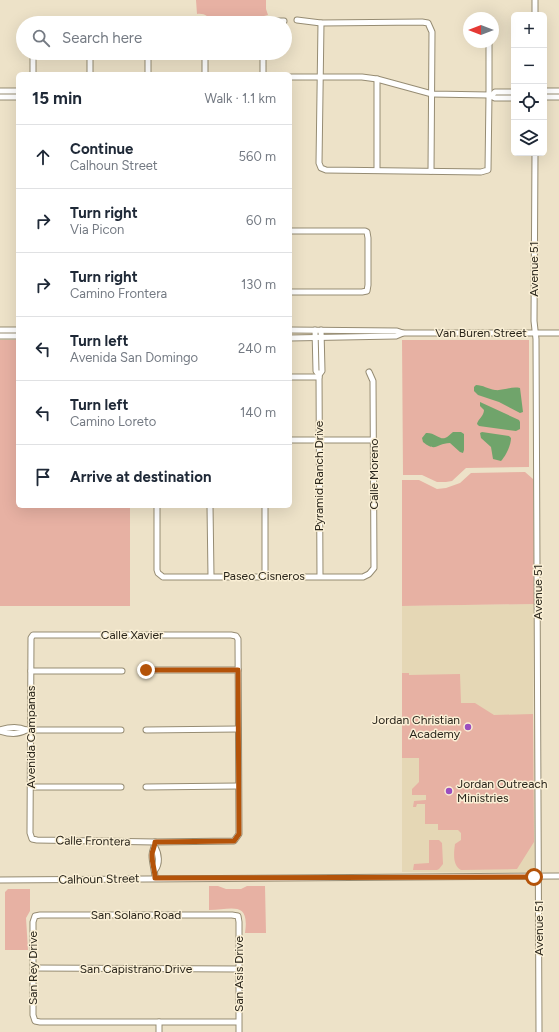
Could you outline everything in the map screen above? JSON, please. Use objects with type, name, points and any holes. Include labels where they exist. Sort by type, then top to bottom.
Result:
[{"type":"street","points":[[535,0],[535,12]]},
{"type":"street","points":[[296,20],[321,23],[428,23],[432,32],[431,171]]},
{"type":"street","points":[[321,23],[319,163],[321,168],[326,170],[481,172],[488,170],[490,96],[489,48]]},
{"type":"street","points":[[33,60],[33,72]]},
{"type":"street","points":[[90,60],[90,72]]},
{"type":"street","points":[[148,60],[148,72]]},
{"type":"street","points":[[205,60],[205,72]]},
{"type":"street","points":[[263,60],[263,72]]},
{"type":"street","points":[[292,77],[362,77],[377,79],[432,94],[511,98]]},
{"type":"street","points":[[377,79],[377,170]]},
{"type":"street","points":[[0,91],[16,91]]},
{"type":"street","points":[[547,91],[559,91]]},
{"type":"street","points":[[490,96],[495,92],[511,92]]},
{"type":"street","points":[[547,97],[559,97]]},
{"type":"street","points":[[0,98],[16,98]]},
{"type":"street","name":"Avenue 51","points":[[535,156],[539,1032]]},
{"type":"street","points":[[292,231],[362,231],[367,232],[368,238],[367,291],[292,292]]},
{"type":"street","points":[[0,330],[16,330]]},
{"type":"street","name":"Van Buren Street","points":[[292,330],[397,331],[403,333],[559,333]]},
{"type":"street","name":"Pyramid Ranch Drive","points":[[315,330],[316,371],[319,376]]},
{"type":"street","name":"Pyramid Ranch Drive","points":[[320,576],[319,376],[322,371],[321,330]]},
{"type":"street","name":"Van Buren Street","points":[[292,338],[396,336],[403,333]]},
{"type":"street","points":[[0,336],[16,336]]},
{"type":"street","name":"Calle Moreno","points":[[369,372],[373,381],[374,440],[374,568],[369,574]]},
{"type":"street","points":[[292,377],[319,376]]},
{"type":"street","points":[[292,440],[374,440]]},
{"type":"street","name":"Paseo Cisneros","points":[[157,508],[157,570],[160,575],[163,576],[363,576],[369,574]]},
{"type":"street","points":[[210,508],[211,576]]},
{"type":"street","points":[[265,508],[265,576]]},
{"type":"street","name":"Calle Xavier","points":[[33,635],[231,635],[236,636],[238,639],[238,670]]},
{"type":"street","name":"Avenida Campanas","points":[[32,839],[30,834],[31,787],[29,730],[31,638],[33,635]]},
{"type":"street","points":[[31,671],[122,670]]},
{"type":"street","points":[[146,670],[238,670],[238,786],[146,787]]},
{"type":"street","points":[[0,730],[7,733],[21,733],[29,730],[121,730]]},
{"type":"street","points":[[146,730],[238,730]]},
{"type":"street","name":"Calle Frontera","points":[[32,839],[155,844],[234,841],[239,834],[238,786]]},
{"type":"street","points":[[31,787],[121,787]]},
{"type":"street","points":[[155,844],[152,852],[152,867],[155,870],[155,878]]},
{"type":"street","name":"Calhoun Street","points":[[0,880],[559,876]]},
{"type":"street","name":"San Solano Road","points":[[35,916],[238,916]]},
{"type":"street","name":"San Rey Drive","points":[[35,916],[33,922],[35,1021],[159,1022]]},
{"type":"street","name":"San Asis Drive","points":[[238,916],[239,1032]]},
{"type":"street","name":"San Capistrano Drive","points":[[34,968],[239,969]]},
{"type":"street","points":[[159,1032],[159,1022],[239,1022]]},
{"type":"shaded area","points":[[196,0],[266,0],[268,15],[206,16],[197,14]]},
{"type":"shaded area","points":[[0,340],[16,340],[16,508],[130,508],[130,606],[0,606]]},
{"type":"shaded area","points":[[402,340],[529,340],[529,467],[466,468],[452,481],[446,482],[437,482],[422,475],[403,475]]},
{"type":"shaded area","points":[[476,385],[495,390],[520,388],[523,412],[520,413],[499,402],[478,395],[474,391],[474,387]]},
{"type":"shaded area","points":[[480,402],[519,420],[520,429],[516,431],[479,426],[477,424],[484,410],[480,406]]},
{"type":"shaded area","points":[[453,432],[461,432],[464,434],[463,453],[450,443],[431,447],[423,442],[422,438],[426,433],[445,438]]},
{"type":"shaded area","points":[[482,432],[509,436],[511,438],[508,450],[501,461],[493,459],[491,447],[481,438],[480,433]]},
{"type":"shaded area","points":[[525,472],[533,479],[534,604],[402,606],[402,480],[419,480],[437,489],[446,488],[460,483],[471,473]]},
{"type":"shaded area","name":"Jordan Christian Academy","points":[[534,604],[533,714],[535,873],[402,872],[402,606]]},
{"type":"shaded area","points":[[402,673],[409,673],[409,675],[460,674],[461,703],[475,703],[494,715],[533,714],[534,842],[517,869],[461,870],[456,865],[454,854],[455,844],[461,840],[461,833],[458,830],[438,830],[438,824],[425,824],[425,804],[417,804],[416,807],[413,807],[414,801],[426,800],[426,795],[412,795],[412,789],[419,782],[419,758],[402,758]]},
{"type":"shaded area","points":[[429,840],[439,840],[442,843],[443,864],[437,870],[413,870],[414,864],[429,863]]},
{"type":"shaded area","points":[[209,886],[218,886],[226,889],[241,889],[247,886],[265,886],[266,933],[245,933],[245,915],[242,911],[237,909],[209,910]]},
{"type":"shaded area","points":[[8,889],[30,889],[30,911],[26,918],[28,950],[5,950],[5,892]]},
{"type":"place","name":"Jordan Christian Academy","points":[[468,727]]},
{"type":"place","name":"Jordan Outreach Ministries","points":[[449,791]]},
{"type":"route","points":[[146,670],[238,670],[239,834],[234,841],[155,842],[155,847],[152,852],[152,867],[155,870],[155,878],[534,877]]}]
